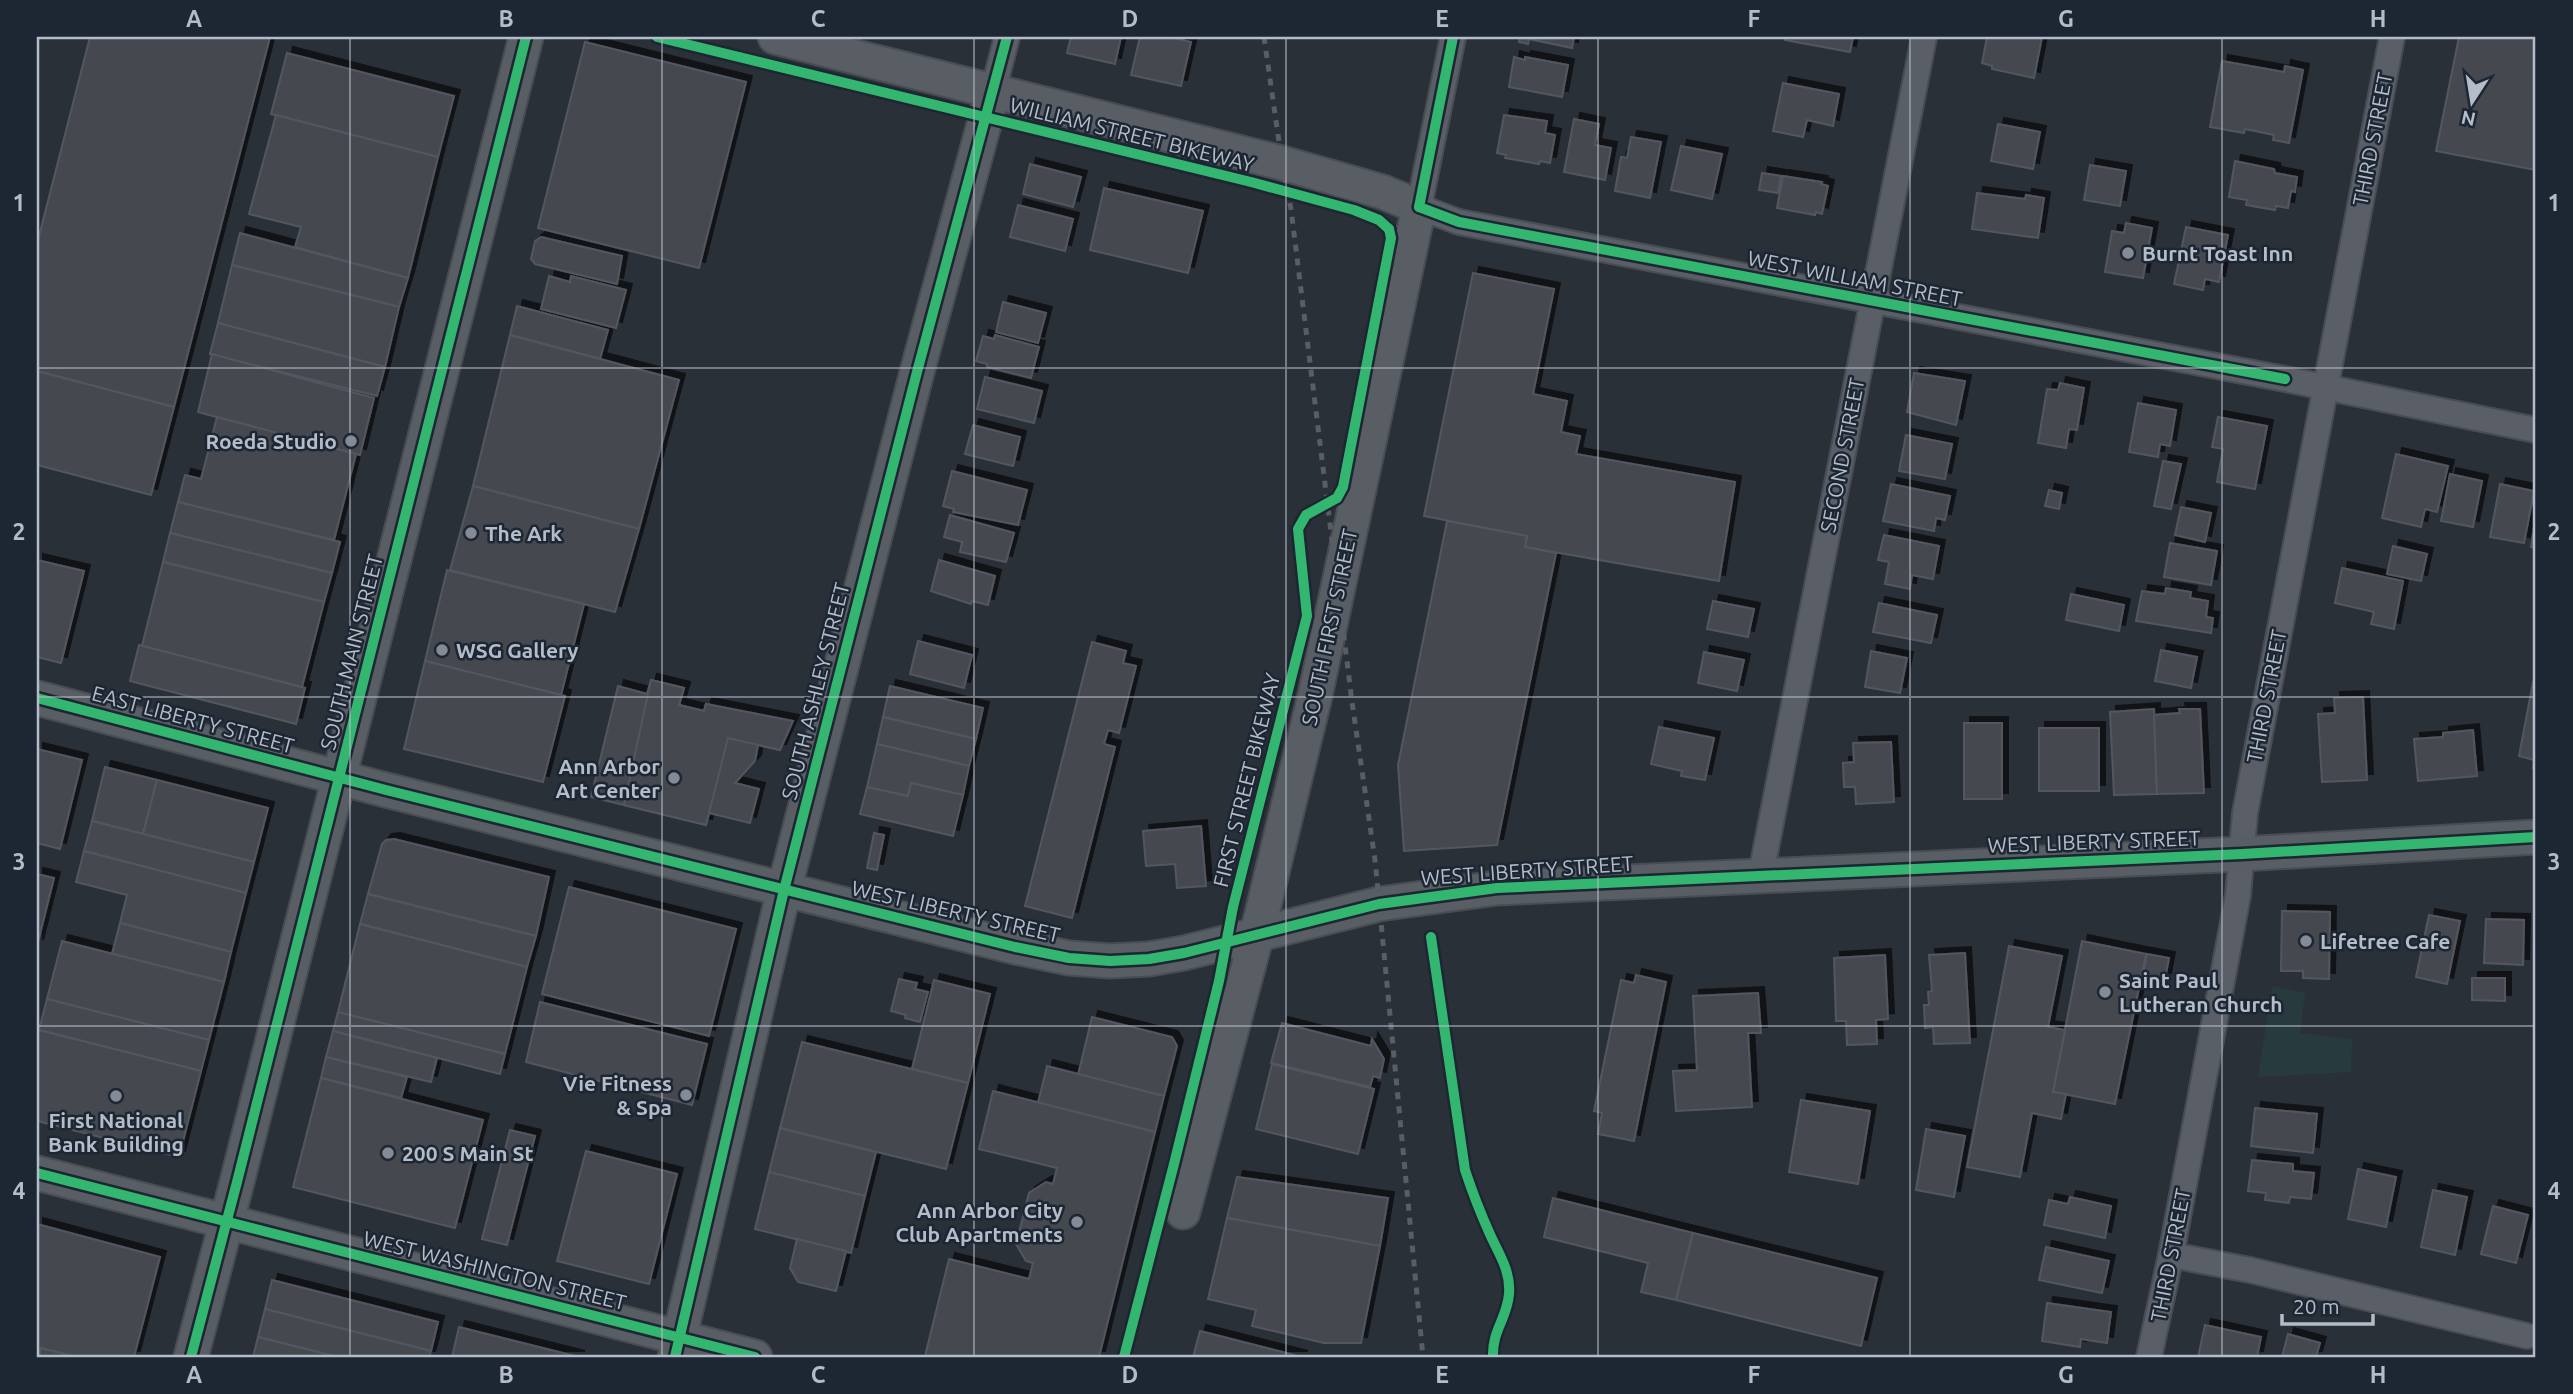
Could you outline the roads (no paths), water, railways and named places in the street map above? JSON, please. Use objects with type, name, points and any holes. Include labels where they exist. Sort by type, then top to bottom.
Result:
[{"type":"street","name":"SOUTH MAIN STREET","points":[[191,1357],[526,37]]},
{"type":"street","name":"WEST WILLIAM STREET","points":[[775,37],[1282,163],[1383,192],[1459,222],[2536,430]]},
{"type":"street","name":"SOUTH ASHLEY STREET","points":[[677,1348],[784,890],[917,372],[1007,37]]},
{"type":"street","name":"SOUTH FIRST STREET","points":[[1183,1212],[1257,934],[1315,696],[1453,37]]},
{"type":"street","name":"SECOND STREET","points":[[1761,874],[1924,37]]},
{"type":"street","name":"THIRD STREET","points":[[2149,1357],[2171,1255],[2238,895],[2245,813],[2392,37]]},
{"type":"street","name":"EAST LIBERTY STREET","points":[[37,698],[339,778]]},
{"type":"street","name":"WEST LIBERTY STREET","points":[[339,778],[784,890],[1069,958],[1110,961],[1149,959],[1379,904],[1480,890],[1761,874],[2242,854],[2536,837]]},
{"type":"street","name":"WEST WASHINGTON STREET","points":[[37,1173],[225,1221],[677,1348],[755,1357]]},
{"type":"street","points":[[2171,1255],[2250,1270],[2527,1336]]},
{"type":"railway","points":[[1264,37],[1291,209],[1352,702],[1375,860],[1423,1357]]},
{"type":"place","name":"Burnt Toast Inn","points":[[2128,253]]},
{"type":"place","name":"Roeda Studio","points":[[351,441]]},
{"type":"place","name":"The Ark","points":[[471,533]]},
{"type":"place","name":"WSG Gallery","points":[[442,650]]},
{"type":"place","name":"Ann Arbor Art Center","points":[[674,778]]},
{"type":"place","name":"Lifetree Cafe","points":[[2306,941]]},
{"type":"place","name":"Saint Paul Lutheran Church","points":[[2105,992]]},
{"type":"place","name":"Vie Fitness & Spa","points":[[686,1095]]},
{"type":"place","name":"First National Bank Building","points":[[116,1096]]},
{"type":"place","name":"200 S Main St","points":[[388,1153]]},
{"type":"place","name":"Ann Arbor City Club Apartments","points":[[1077,1222]]}]
